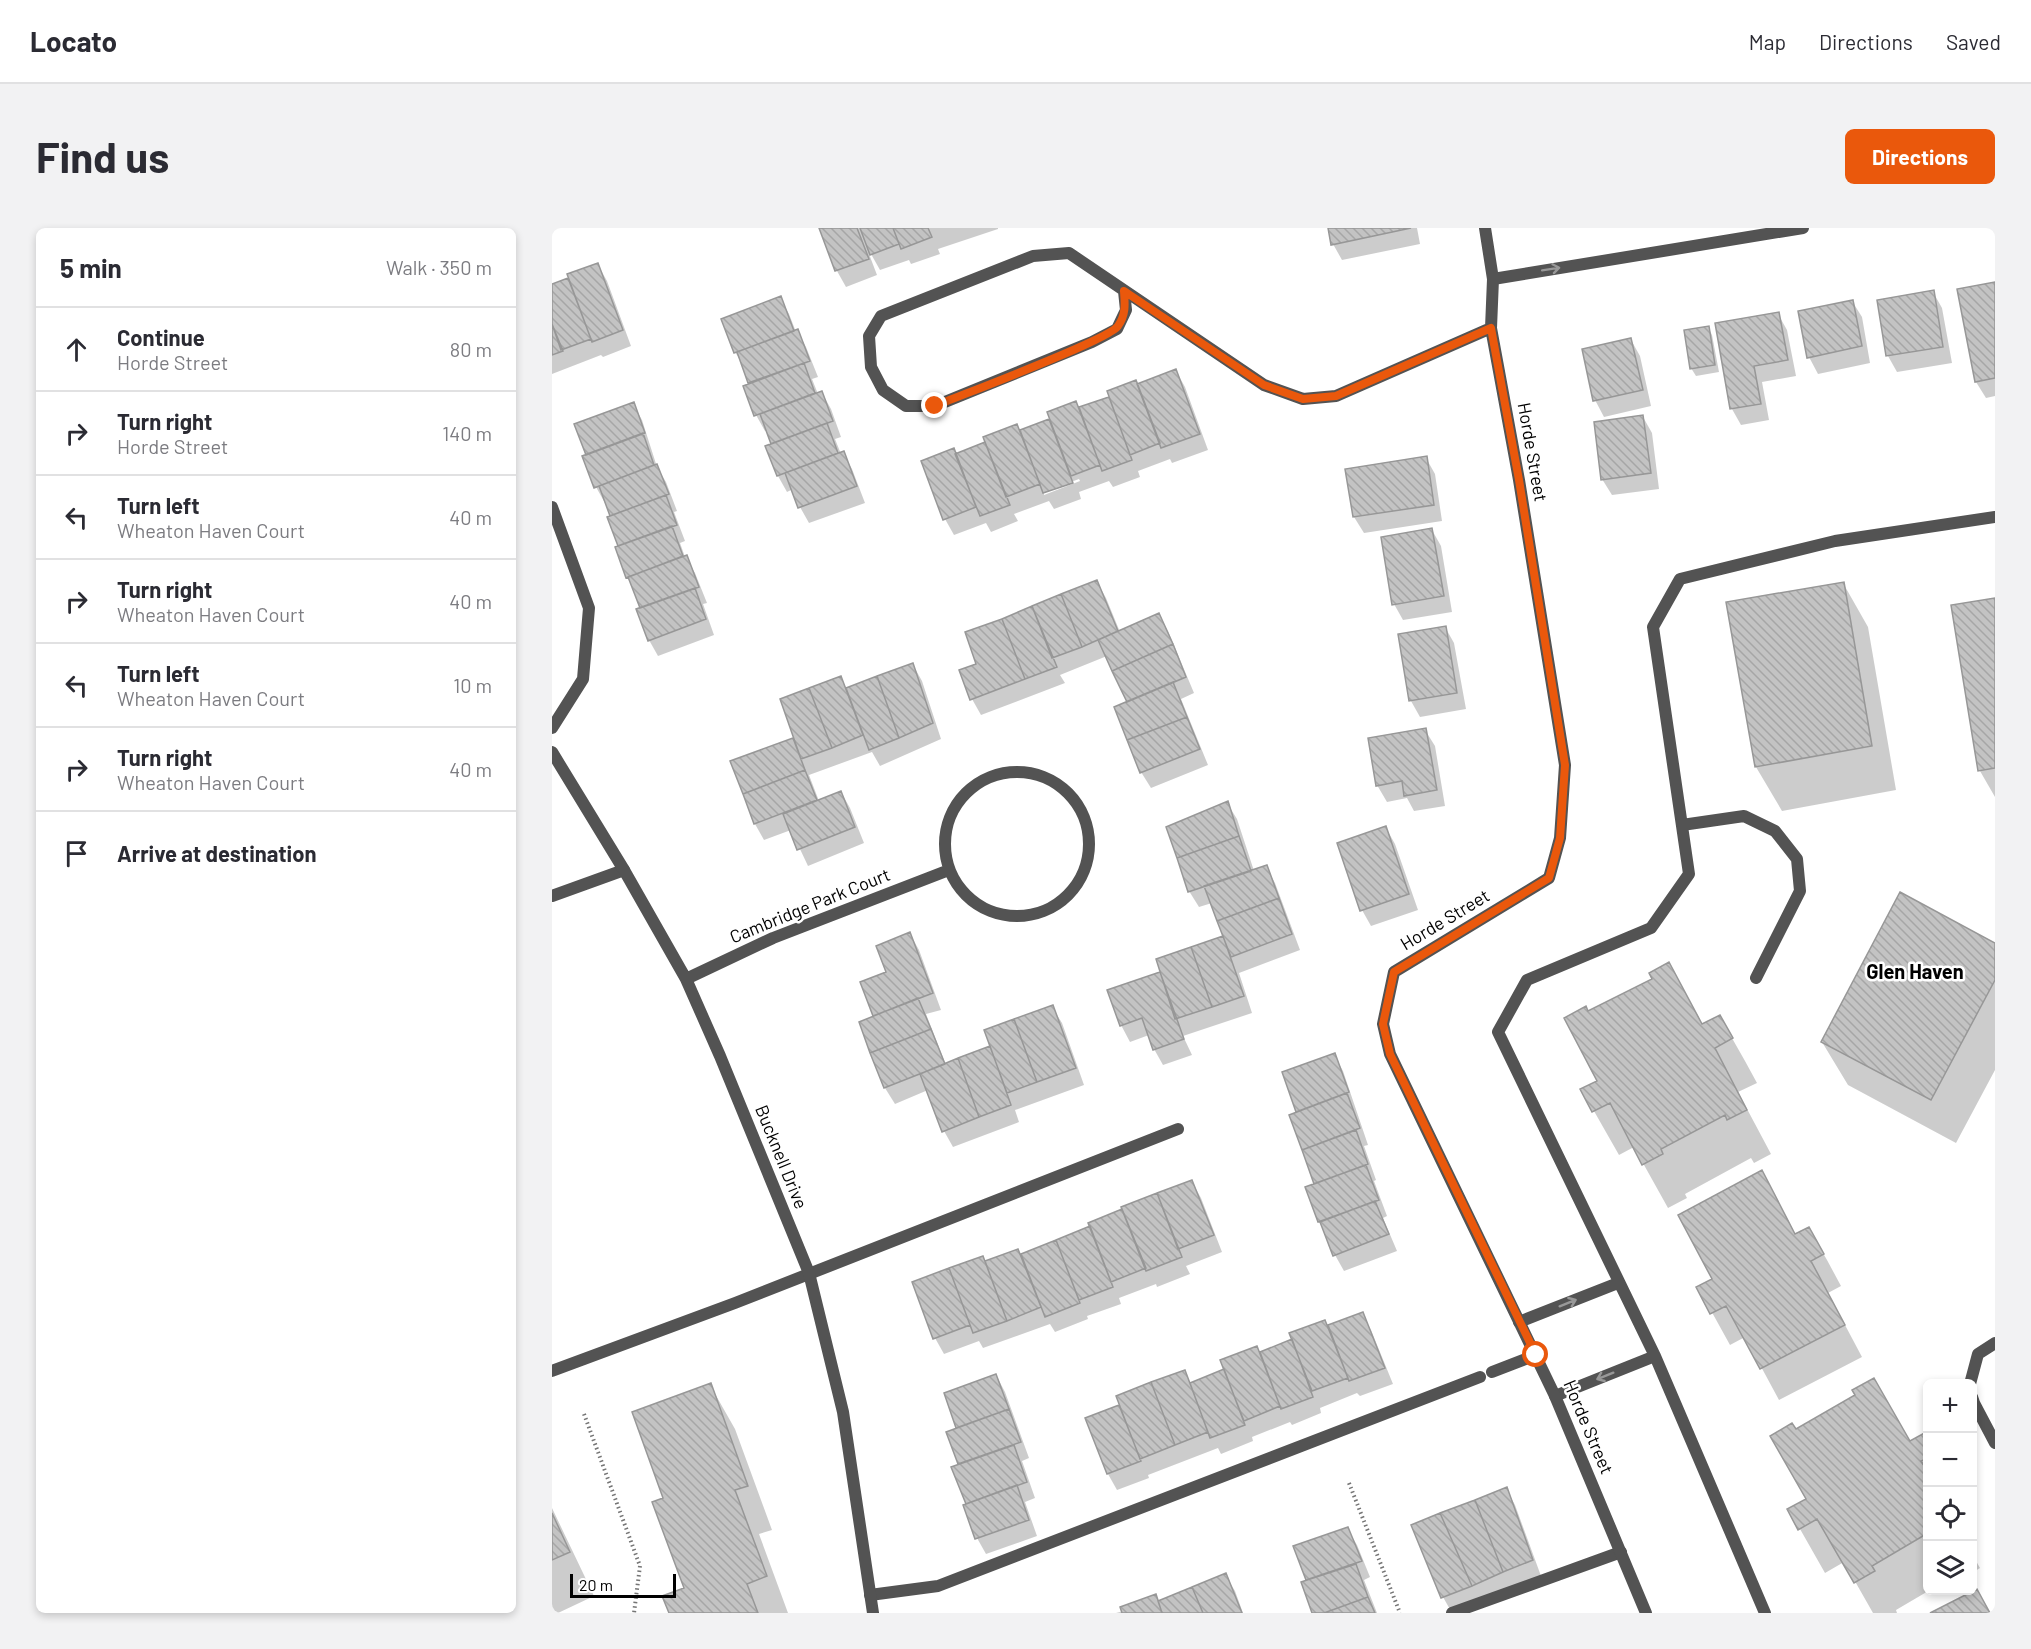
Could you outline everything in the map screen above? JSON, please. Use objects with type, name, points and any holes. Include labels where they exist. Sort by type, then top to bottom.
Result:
[{"type":"street","name":"Horde Street","points":[[1485,228],[1493,279],[1491,328],[1519,480],[1565,765],[1560,838],[1549,878],[1394,972],[1383,1024],[1390,1054],[1556,1396],[1647,1613]]},
{"type":"street","points":[[1493,279],[1803,228]]},
{"type":"street","points":[[1124,291],[1126,310],[1117,328],[1092,342],[935,406],[906,406],[883,390],[871,367],[869,336],[880,316],[1033,256],[1069,253],[1264,385],[1303,399],[1336,396],[1491,328]]},
{"type":"street","points":[[552,507],[589,608],[583,680],[552,728]]},
{"type":"street","points":[[1765,1613],[1655,1356],[1498,1032],[1527,980],[1651,928],[1689,874],[1653,627],[1680,579],[1835,542],[1995,517]]},
{"type":"street","name":"Bucknell Drive","points":[[552,752],[686,978],[809,1273],[843,1412],[873,1613]]},
{"type":"street","points":[[1019,771],[1047,777],[1070,794],[1085,818],[1090,846],[1084,873],[1068,897],[1043,912],[1015,917],[988,911],[964,895],[949,870],[944,843],[950,815],[967,791],[991,776],[1019,771]]},
{"type":"street","points":[[1682,825],[1744,816],[1775,831],[1797,859],[1800,891],[1756,978]]},
{"type":"street","points":[[552,896],[624,870]]},
{"type":"street","name":"Cambridge Park Court","points":[[686,978],[773,938],[949,870]]},
{"type":"street","points":[[552,1371],[735,1304],[1178,1129]]},
{"type":"street","points":[[1519,1322],[1618,1283]]},
{"type":"street","points":[[1971,1379],[1978,1354],[1995,1343]]},
{"type":"street","points":[[1492,1372],[1536,1355]]},
{"type":"street","points":[[1556,1396],[1655,1356]]},
{"type":"street","points":[[870,1595],[938,1586],[1480,1377]]},
{"type":"street","points":[[1977,1410],[1995,1443]]},
{"type":"street","points":[[1452,1613],[1621,1552]]},
{"type":"path","points":[[584,1414],[640,1566],[634,1613]]},
{"type":"path","points":[[1349,1483],[1400,1613]]},
{"type":"building","points":[[819,228],[857,228],[869,259],[835,271]]},
{"type":"building","points":[[860,228],[893,228],[899,244],[870,255]]},
{"type":"building","points":[[893,228],[928,228],[932,237],[901,249]]},
{"type":"building","points":[[1328,228],[1411,228],[1331,245]]},
{"type":"building","points":[[598,263],[623,330],[592,342],[567,274]]},
{"type":"building","points":[[568,278],[591,339],[561,350],[552,324],[552,284]]},
{"type":"building","points":[[1995,282],[1995,378],[1975,382],[1957,289]]},
{"type":"building","points":[[1934,290],[1943,347],[1886,356],[1877,300]]},
{"type":"building","points":[[781,296],[794,331],[734,353],[721,319]]},
{"type":"building","points":[[1853,300],[1862,346],[1807,358],[1798,311]]},
{"type":"building","points":[[1779,312],[1788,360],[1754,366],[1761,404],[1730,409],[1715,323]]},
{"type":"building","points":[[552,324],[563,351],[552,355]]},
{"type":"building","points":[[1709,326],[1715,365],[1690,369],[1684,330]]},
{"type":"building","points":[[798,329],[810,361],[748,383],[737,352]]},
{"type":"building","points":[[1631,338],[1643,390],[1593,401],[1582,349]]},
{"type":"building","points":[[804,363],[815,393],[754,416],[743,386]]},
{"type":"building","points":[[1176,369],[1200,434],[1161,448],[1137,384]]},
{"type":"building","points":[[1136,380],[1160,443],[1130,455],[1107,391]]},
{"type":"building","points":[[822,391],[833,421],[771,444],[760,414]]},
{"type":"building","points":[[1109,397],[1132,460],[1102,471],[1079,407]]},
{"type":"building","points":[[1076,401],[1100,465],[1071,476],[1047,412]]},
{"type":"building","points":[[634,402],[645,433],[586,455],[574,424]]},
{"type":"building","points":[[1643,415],[1651,473],[1601,480],[1594,422]]},
{"type":"building","points":[[1049,419],[1073,483],[1043,493],[1020,430]]},
{"type":"building","points":[[827,423],[838,453],[777,476],[765,446]]},
{"type":"building","points":[[1017,424],[1040,484],[1006,497],[983,437]]},
{"type":"building","points":[[643,433],[654,465],[594,488],[582,456]]},
{"type":"building","points":[[985,442],[1010,505],[980,516],[955,454]]},
{"type":"building","points":[[954,448],[976,507],[943,520],[921,461]]},
{"type":"building","points":[[844,451],[857,486],[798,508],[785,473]]},
{"type":"building","points":[[1427,456],[1434,505],[1353,517],[1345,469]]},
{"type":"building","points":[[657,464],[669,494],[610,516],[599,486]]},
{"type":"building","points":[[666,495],[677,525],[618,546],[607,517]]},
{"type":"building","points":[[672,526],[683,556],[626,578],[615,547]]},
{"type":"building","points":[[1432,528],[1444,596],[1392,605],[1381,537]]},
{"type":"building","points":[[687,555],[699,587],[640,608],[628,577]]},
{"type":"building","points":[[1097,580],[1118,631],[1082,647],[1061,594]]},
{"type":"building","points":[[1844,582],[1872,746],[1755,767],[1726,602]]},
{"type":"building","points":[[695,588],[706,619],[648,641],[636,609]]},
{"type":"building","points":[[1061,594],[1082,647],[1052,658],[1032,606]]},
{"type":"building","points":[[1995,598],[1995,768],[1978,771],[1951,605]]},
{"type":"building","points":[[1032,606],[1057,667],[1025,679],[1002,619]]},
{"type":"building","points":[[1159,613],[1173,644],[1112,671],[1098,640]]},
{"type":"building","points":[[1002,619],[1025,679],[970,700],[959,670],[976,664],[965,632]]},
{"type":"building","points":[[1446,626],[1457,693],[1409,701],[1398,634]]},
{"type":"building","points":[[1173,644],[1186,677],[1127,702],[1112,671]]},
{"type":"building","points":[[913,663],[933,723],[899,738],[877,676]]},
{"type":"building","points":[[841,676],[863,735],[832,748],[809,688]]},
{"type":"building","points":[[877,676],[899,738],[869,750],[846,688]]},
{"type":"building","points":[[1173,682],[1187,717],[1127,740],[1114,707]]},
{"type":"building","points":[[809,688],[832,748],[801,759],[780,699]]},
{"type":"building","points":[[1187,717],[1200,749],[1140,773],[1127,740]]},
{"type":"building","points":[[1426,728],[1437,790],[1404,796],[1402,781],[1376,786],[1368,738]]},
{"type":"building","points":[[793,738],[805,770],[743,794],[730,761]]},
{"type":"building","points":[[805,770],[817,800],[754,824],[743,794]]},
{"type":"building","points":[[841,791],[855,827],[797,850],[783,814]]},
{"type":"building","points":[[1228,801],[1239,836],[1177,858],[1166,827]]},
{"type":"building","points":[[1386,826],[1409,894],[1360,911],[1337,843]]},
{"type":"building","points":[[1239,836],[1251,871],[1188,892],[1177,858]]},
{"type":"building","points":[[1267,865],[1279,898],[1217,921],[1204,886]]},
{"type":"building","points":[[1900,892],[1995,943],[1995,980],[1931,1100],[1821,1042]]},
{"type":"building","points":[[1279,898],[1292,934],[1231,957],[1217,921]]},
{"type":"building","points":[[910,932],[933,993],[873,1016],[860,982],[886,972],[876,946]]},
{"type":"building","points":[[1223,936],[1244,996],[1212,1007],[1191,947]]},
{"type":"building","points":[[1191,947],[1212,1007],[1175,1019],[1156,959]]},
{"type":"building","points":[[1669,962],[1702,1024],[1720,1015],[1733,1038],[1715,1048],[1747,1110],[1727,1120],[1725,1115],[1661,1149],[1663,1154],[1642,1165],[1610,1103],[1592,1112],[1580,1089],[1597,1081],[1564,1018],[1586,1006],[1588,1011],[1652,979],[1649,973]]},
{"type":"building","points":[[1160,972],[1184,1039],[1153,1050],[1142,1018],[1120,1026],[1107,990]]},
{"type":"building","points":[[918,998],[931,1029],[870,1053],[859,1022]]},
{"type":"building","points":[[1053,1005],[1076,1068],[1037,1082],[1014,1019]]},
{"type":"building","points":[[1014,1019],[1037,1082],[1007,1093],[984,1030]]},
{"type":"building","points":[[931,1029],[945,1064],[884,1088],[870,1053]]},
{"type":"building","points":[[990,1046],[1011,1105],[979,1117],[958,1058]]},
{"type":"building","points":[[1335,1053],[1349,1092],[1296,1112],[1282,1072]]},
{"type":"building","points":[[958,1058],[979,1117],[942,1132],[920,1074]]},
{"type":"building","points":[[1347,1093],[1360,1128],[1302,1150],[1289,1115]]},
{"type":"building","points":[[1356,1130],[1368,1164],[1314,1184],[1302,1150]]},
{"type":"building","points":[[1366,1165],[1379,1200],[1318,1222],[1305,1187]]},
{"type":"building","points":[[1762,1170],[1795,1234],[1809,1227],[1824,1254],[1811,1261],[1845,1325],[1760,1369],[1726,1306],[1710,1314],[1696,1287],[1712,1279],[1678,1215]]},
{"type":"building","points":[[1192,1180],[1214,1235],[1178,1249],[1157,1193]]},
{"type":"building","points":[[1157,1193],[1182,1257],[1146,1271],[1121,1207]]},
{"type":"building","points":[[1375,1201],[1389,1234],[1333,1256],[1320,1222]]},
{"type":"building","points":[[1122,1209],[1146,1268],[1111,1282],[1088,1223]]},
{"type":"building","points":[[1090,1226],[1113,1287],[1079,1300],[1056,1240]]},
{"type":"building","points":[[1056,1240],[1080,1303],[1045,1317],[1021,1254]]},
{"type":"building","points":[[1018,1249],[1041,1307],[1007,1321],[985,1261]]},
{"type":"building","points":[[983,1256],[1007,1321],[973,1333],[949,1268]]},
{"type":"building","points":[[949,1268],[970,1325],[933,1339],[912,1282]]},
{"type":"building","points":[[1363,1312],[1385,1368],[1349,1381],[1328,1325]]},
{"type":"building","points":[[1325,1320],[1348,1378],[1312,1391],[1289,1333]]},
{"type":"building","points":[[1292,1339],[1313,1397],[1281,1409],[1260,1352]]},
{"type":"building","points":[[1257,1346],[1280,1406],[1244,1421],[1220,1360]]},
{"type":"building","points":[[1224,1369],[1245,1425],[1210,1438],[1190,1383]]},
{"type":"building","points":[[1185,1370],[1208,1432],[1175,1445],[1151,1382]]},
{"type":"building","points":[[996,1374],[1009,1409],[956,1428],[944,1393]]},
{"type":"building","points":[[1874,1378],[1910,1441],[1923,1434],[1923,1460],[1921,1461],[1923,1464],[1923,1536],[1872,1566],[1875,1571],[1854,1583],[1817,1519],[1798,1530],[1787,1509],[1806,1499],[1770,1436],[1792,1423],[1796,1429],[1855,1395],[1852,1390]]},
{"type":"building","points":[[1151,1382],[1175,1445],[1140,1459],[1116,1396]]},
{"type":"building","points":[[711,1383],[748,1486],[735,1490],[767,1576],[747,1584],[758,1613],[669,1613],[662,1596],[684,1588],[652,1502],[663,1498],[632,1412]]},
{"type":"building","points":[[1119,1405],[1141,1461],[1107,1474],[1085,1418]]},
{"type":"building","points":[[1009,1409],[1021,1442],[958,1464],[946,1432]]},
{"type":"building","points":[[1014,1445],[1027,1482],[966,1504],[951,1467]]},
{"type":"building","points":[[1017,1485],[1029,1520],[975,1539],[963,1505]]},
{"type":"building","points":[[1507,1487],[1533,1560],[1503,1572],[1475,1500]]},
{"type":"building","points":[[1475,1500],[1503,1572],[1472,1586],[1440,1513]]},
{"type":"building","points":[[552,1513],[570,1552],[552,1560]]},
{"type":"building","points":[[1440,1513],[1472,1586],[1441,1598],[1411,1525]]},
{"type":"building","points":[[1348,1527],[1362,1561],[1306,1580],[1293,1546]]},
{"type":"building","points":[[1356,1564],[1368,1597],[1324,1613],[1312,1613],[1301,1582]]},
{"type":"building","points":[[1226,1573],[1242,1613],[1203,1613],[1192,1587]]},
{"type":"building","points":[[1192,1587],[1203,1613],[1162,1613],[1158,1601]]},
{"type":"building","points":[[1977,1589],[1990,1613],[1930,1613],[1965,1595],[1977,1595]]},
{"type":"building","points":[[1156,1594],[1162,1613],[1122,1613],[1120,1607]]},
{"type":"building","points":[[1368,1597],[1375,1613],[1324,1613]]},
{"type":"district","name":"Glen Haven","points":[[1915,972]]},
{"type":"route","points":[[935,406],[1092,342],[1117,328],[1126,310],[1124,291],[1264,385],[1303,399],[1336,396],[1491,328],[1519,480],[1565,765],[1560,838],[1549,878],[1394,972],[1383,1024],[1390,1054],[1536,1355]]}]
